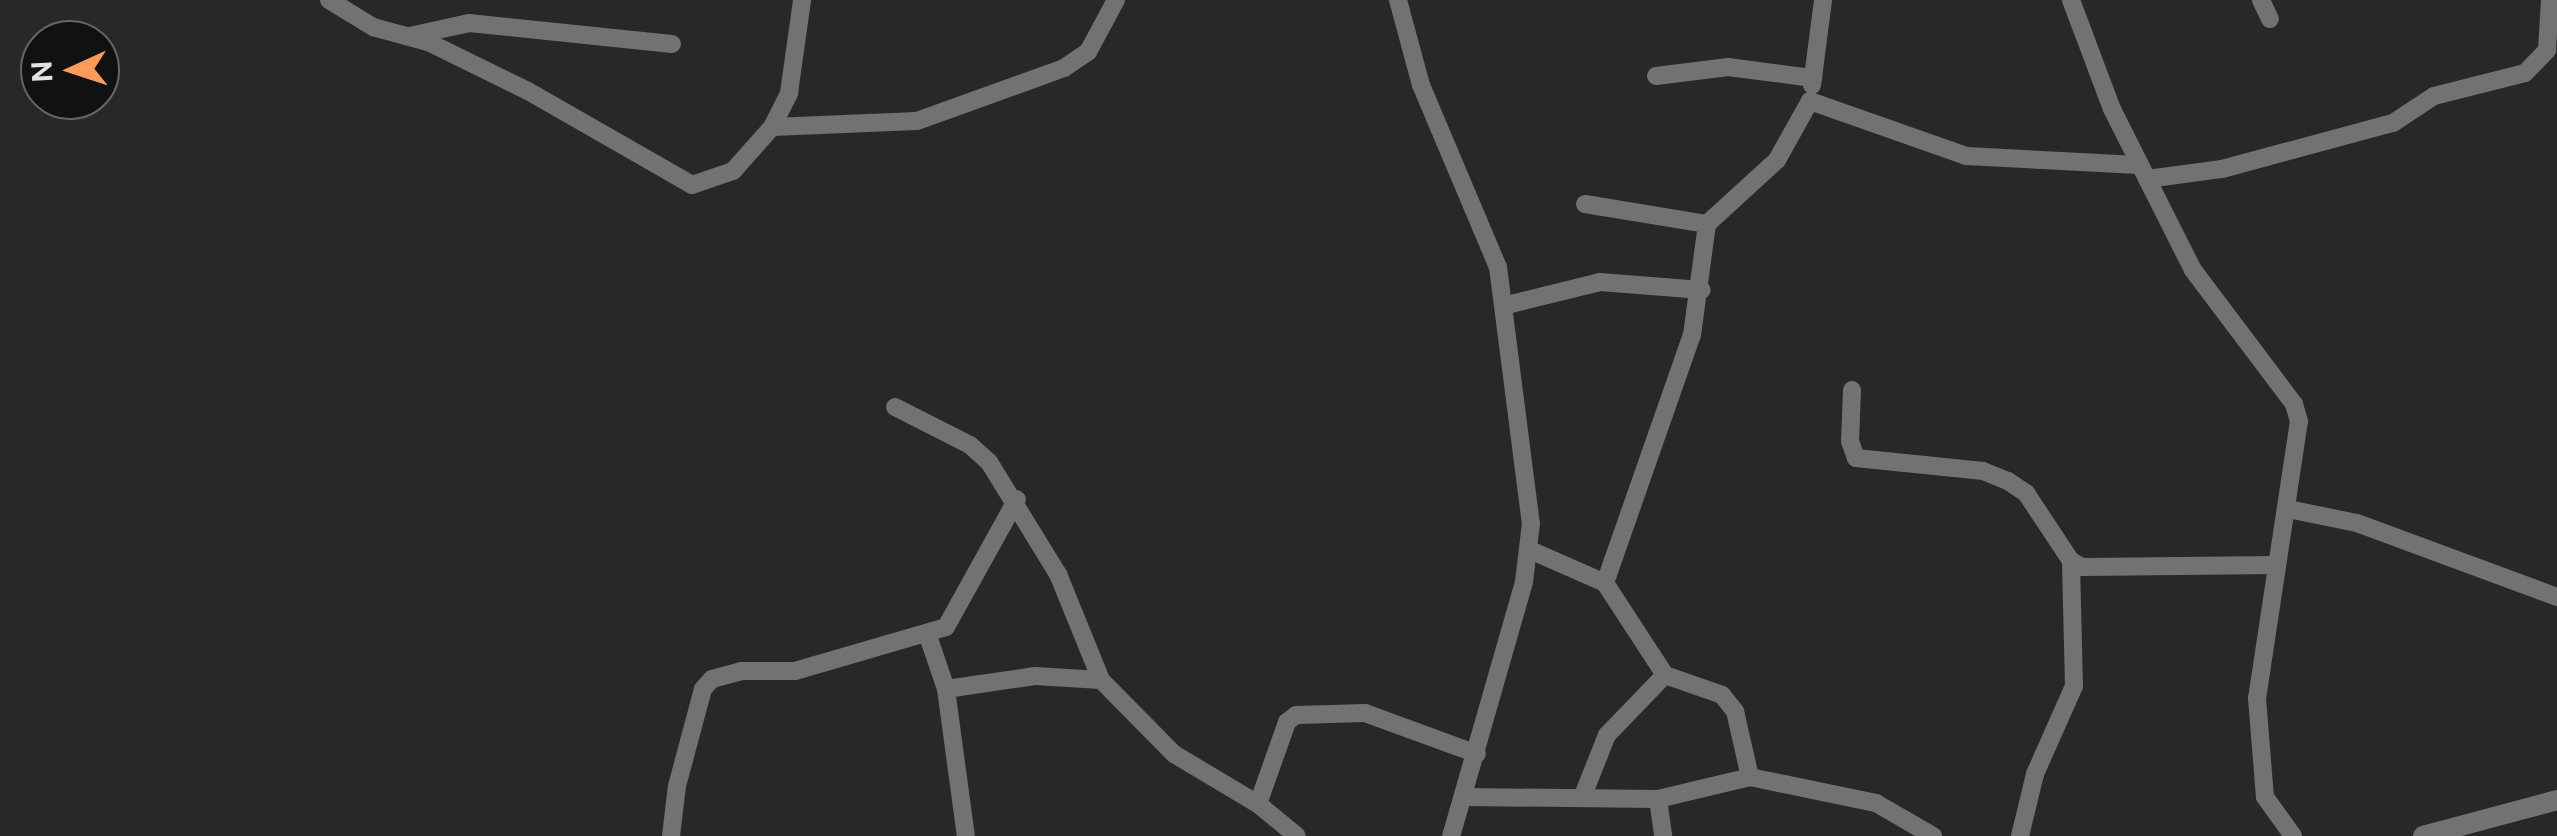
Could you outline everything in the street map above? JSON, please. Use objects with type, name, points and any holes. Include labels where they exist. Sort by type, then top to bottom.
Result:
[{"type":"street","points":[[329,0],[373,28],[408,37],[528,91],[692,184],[733,171],[772,127],[789,93],[802,0]]},
{"type":"street","points":[[772,127],[917,121],[1064,68],[1088,52],[1116,0]]},
{"type":"street","points":[[1398,0],[1422,85],[1482,224],[1508,305],[1530,550],[1477,754],[1451,836]]},
{"type":"street","points":[[1605,583],[1665,426],[1702,290],[1707,224],[1777,160],[1810,100],[1823,0]]},
{"type":"street","points":[[2070,0],[2143,172],[2192,270],[2294,404],[2299,421],[2257,698],[2260,776],[2274,814],[2293,836]]},
{"type":"street","points":[[2261,0],[2270,19]]},
{"type":"street","points":[[1810,100],[1966,156],[2143,172],[2222,169],[2393,122],[2434,96],[2525,72],[2547,50],[2550,0]]},
{"type":"street","points":[[408,37],[445,25],[488,23],[672,44]]},
{"type":"street","points":[[1656,76],[1728,68],[1813,78]]},
{"type":"street","points":[[1585,204],[1707,224]]},
{"type":"street","points":[[1508,305],[1620,280],[1702,290]]},
{"type":"street","points":[[1852,390],[1850,441],[1856,458],[1983,471],[2008,481],[2026,493],[2070,562],[2074,686],[2035,774],[2020,836]]},
{"type":"street","points":[[895,407],[970,445],[1016,499],[1058,574],[1101,680],[1174,754],[1258,804],[1297,836]]},
{"type":"street","points":[[670,836],[676,786],[703,688],[712,679],[741,670],[795,671],[859,648],[928,636],[946,627],[1016,499]]},
{"type":"street","points":[[2288,509],[2357,523],[2557,597]]},
{"type":"street","points":[[1530,550],[1605,583],[1665,675],[1722,695],[1735,711],[1750,777]]},
{"type":"street","points":[[2070,562],[2277,565]]},
{"type":"street","points":[[928,636],[946,689],[966,836]]},
{"type":"street","points":[[1582,798],[1607,735],[1665,675]]},
{"type":"street","points":[[946,689],[1036,676],[1101,680]]},
{"type":"street","points":[[1258,804],[1288,722],[1296,716],[1365,713],[1477,754]]},
{"type":"street","points":[[1464,798],[1658,799],[1750,777],[1858,798],[1933,836]]},
{"type":"street","points":[[1658,799],[1663,836]]},
{"type":"street","points":[[2423,836],[2557,800]]}]
